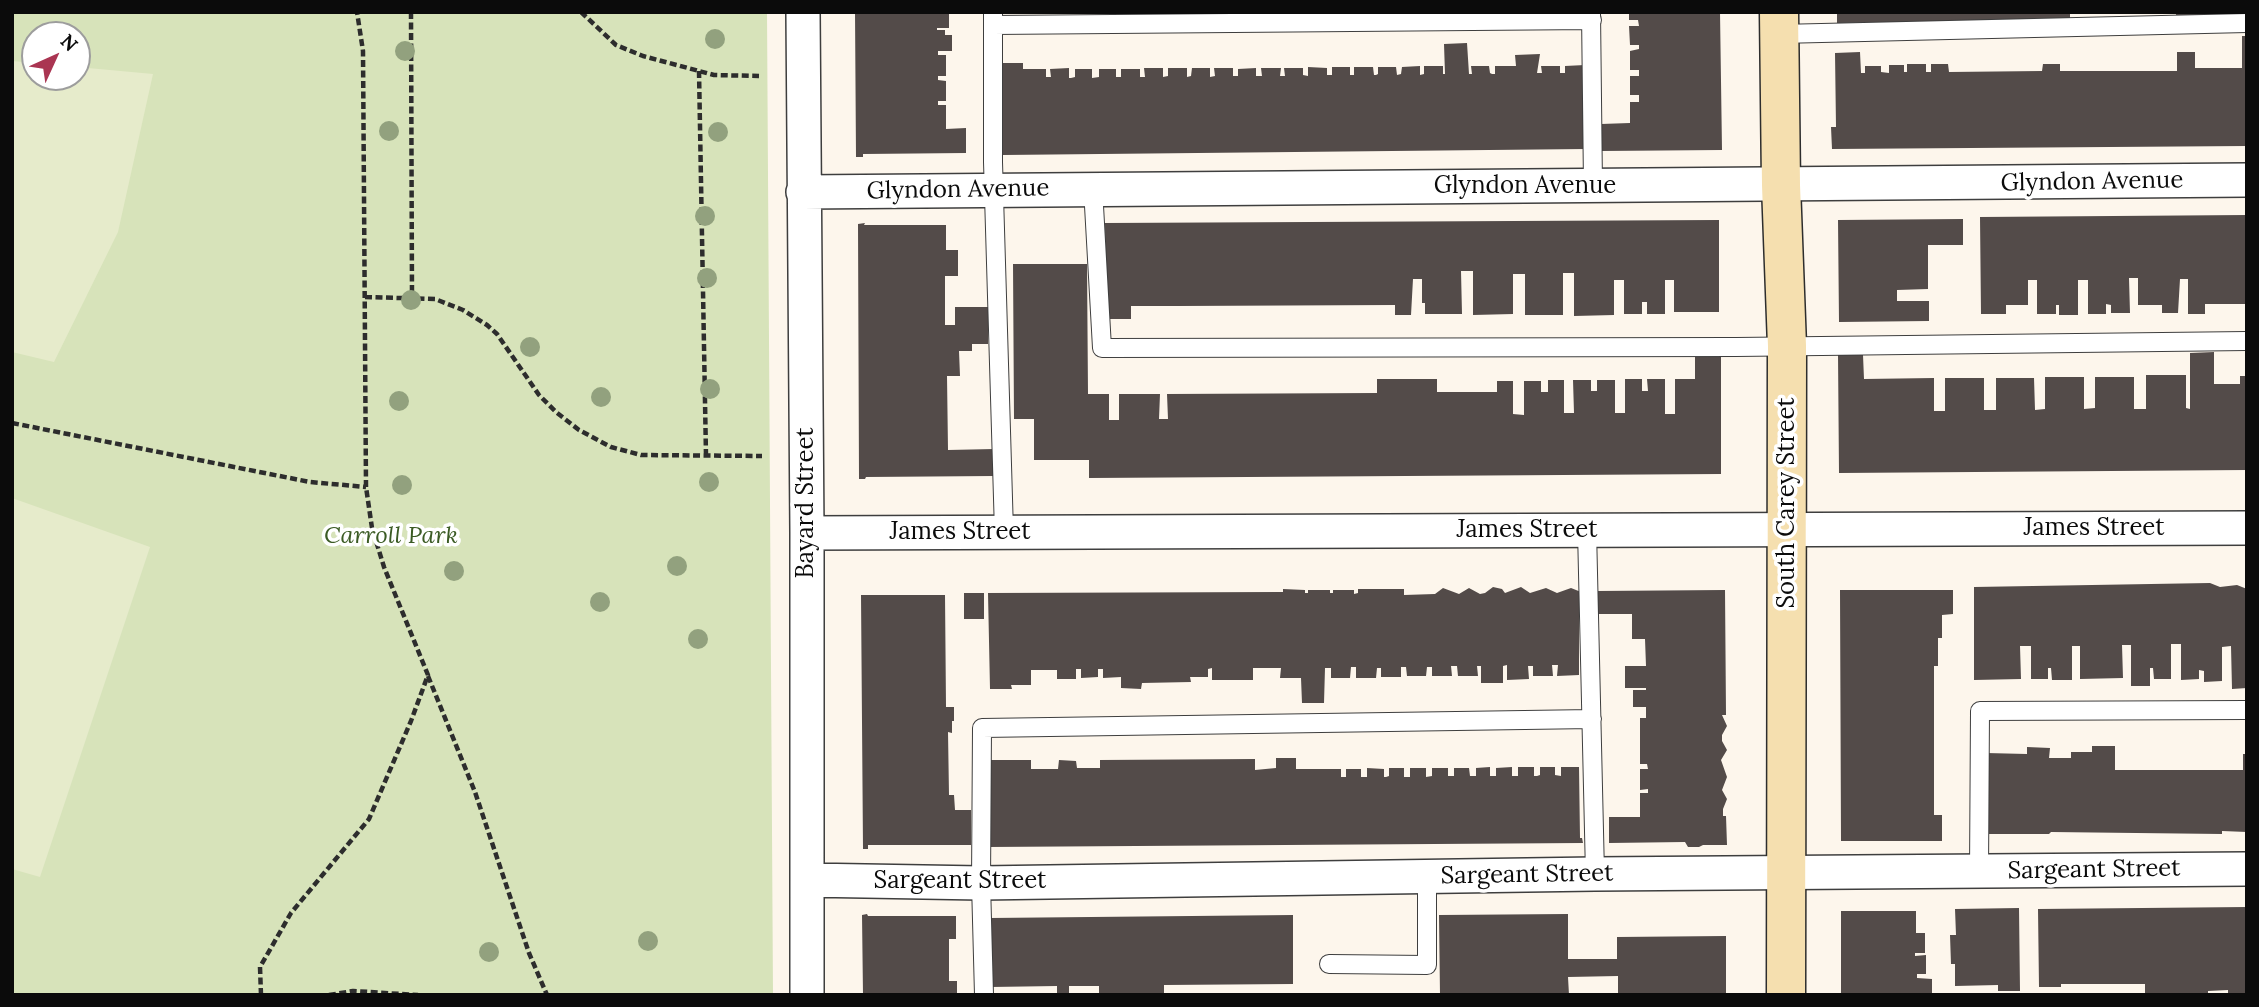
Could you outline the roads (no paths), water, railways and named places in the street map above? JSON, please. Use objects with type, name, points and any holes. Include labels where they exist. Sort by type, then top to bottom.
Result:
[{"type":"main road","name":"South Carey Street","points":[[1779,23],[1787,346],[1786,995]]},
{"type":"street","name":"Bayard Street","points":[[803,12],[807,995]]},
{"type":"street","name":"Glyndon Avenue","points":[[803,192],[2247,180]]},
{"type":"street","name":"James Street","points":[[807,533],[2247,528]]},
{"type":"street","name":"Sargeant Street","points":[[807,880],[981,883],[1595,874],[2247,869]]},
{"type":"lane","points":[[1004,532],[993,189],[993,19],[1591,16],[1593,186]]},
{"type":"lane","points":[[1779,23],[2247,23]]},
{"type":"lane","points":[[1093,188],[1102,348],[1787,346],[2247,341]]},
{"type":"lane","points":[[1587,530],[1595,874]]},
{"type":"lane","points":[[1979,872],[1980,711],[2247,710]]},
{"type":"lane","points":[[984,995],[981,883],[982,728],[1592,719]]},
{"type":"lane","points":[[1329,964],[1427,965],[1427,876]]},
{"type":"park label","name":"Carroll Park","points":[[391,536]]}]
